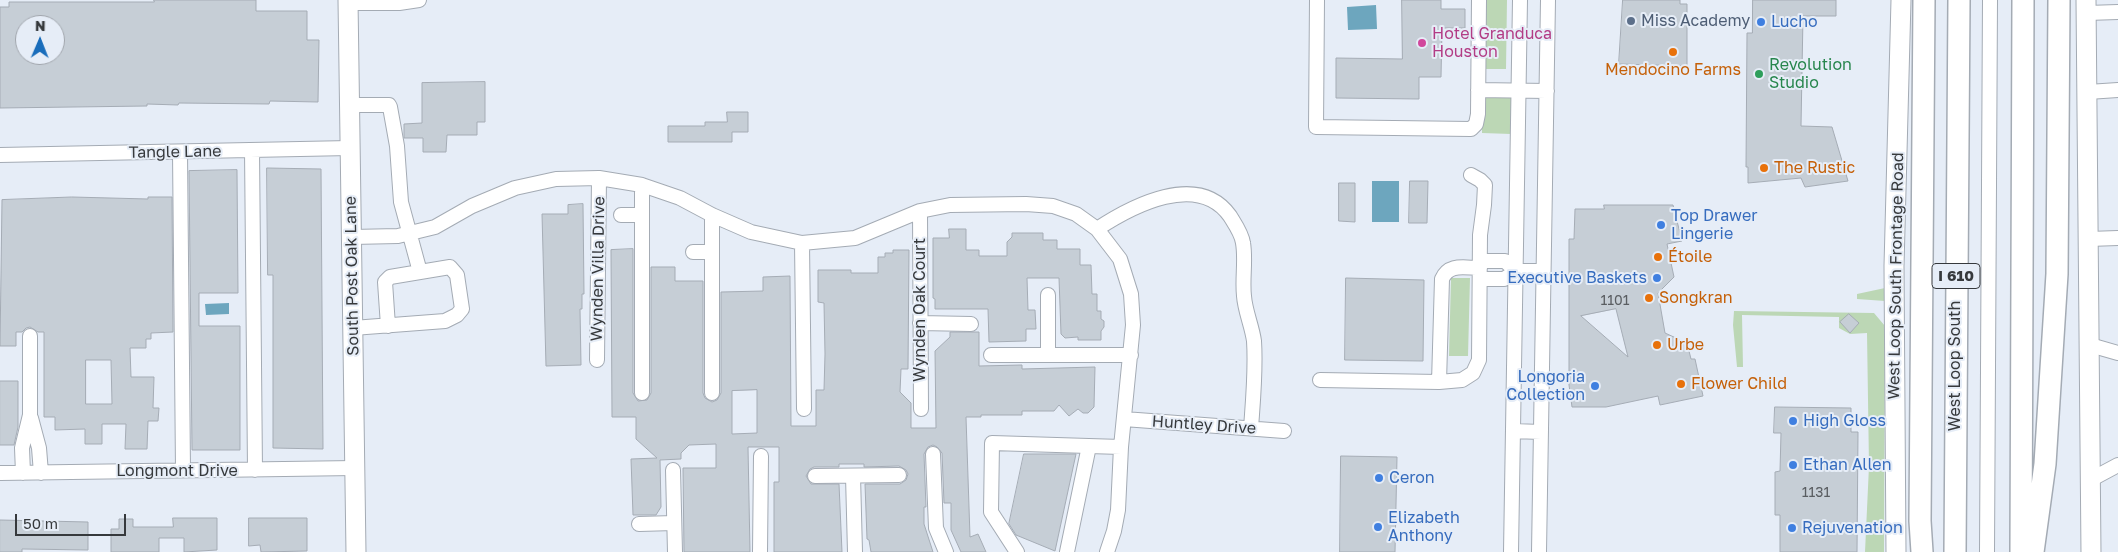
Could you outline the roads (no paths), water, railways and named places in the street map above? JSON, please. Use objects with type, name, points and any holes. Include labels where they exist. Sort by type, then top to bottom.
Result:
[{"type":"highway","points":[[1922,552],[1920,521],[1924,0]]},
{"type":"highway","name":"West Loop South","points":[[1954,552],[1959,0]]},
{"type":"highway","points":[[2020,552],[2023,0]]},
{"type":"highway","points":[[2034,552],[2045,464],[2057,274],[2059,0]]},
{"type":"main road","name":"West Loop South Frontage Road","points":[[1896,552],[1894,266],[1901,0]]},
{"type":"main road","name":"South Post Oak Lane","points":[[348,2],[356,552]]},
{"type":"main road","points":[[2086,7],[2091,552]]},
{"type":"street","points":[[348,2],[399,3],[419,0]]},
{"type":"street","points":[[1317,0],[1316,127],[1471,129],[1476,124],[1478,114],[1479,0]]},
{"type":"street","points":[[1511,552],[1520,0]]},
{"type":"street","points":[[1539,552],[1542,271],[1548,0]]},
{"type":"street","points":[[1987,552],[1990,0]]},
{"type":"street","points":[[2086,7],[2118,12]]},
{"type":"street","points":[[1478,90],[1546,91]]},
{"type":"street","points":[[2088,92],[2118,90]]},
{"type":"street","points":[[350,105],[389,105],[390,107],[397,146],[401,202],[420,272]]},
{"type":"street","name":"Tangle Lane","points":[[0,155],[350,148]]},
{"type":"street","points":[[252,150],[255,470]]},
{"type":"street","points":[[180,152],[183,470]]},
{"type":"street","points":[[1320,380],[1440,382],[1462,380],[1473,373],[1478,360],[1480,235],[1485,185],[1471,175]]},
{"type":"street","points":[[352,237],[398,236],[434,227],[472,206],[515,188],[556,179],[599,178],[642,185],[680,198],[712,215],[751,232],[802,243],[856,238],[920,211],[950,205],[1026,204],[1053,206],[1076,214],[1097,228],[1120,259],[1131,294],[1134,325],[1121,447],[1118,510],[1107,552]]},
{"type":"street","name":"Wynden Villa Drive","points":[[597,360],[599,178]]},
{"type":"street","points":[[642,185],[642,393]]},
{"type":"street","points":[[1097,228],[1122,213],[1155,199],[1194,195],[1211,199],[1225,209],[1236,224],[1243,242],[1244,297],[1254,340],[1251,428]]},
{"type":"street","name":"Wynden Oak Court","points":[[920,211],[921,409]]},
{"type":"street","points":[[621,215],[642,215]]},
{"type":"street","points":[[712,215],[712,393]]},
{"type":"street","points":[[2089,239],[2118,238]]},
{"type":"street","points":[[802,243],[804,409]]},
{"type":"street","points":[[693,252],[712,252]]},
{"type":"street","points":[[1440,382],[1442,279],[1445,272],[1452,267],[1480,269],[1505,261],[1516,271],[1542,271]]},
{"type":"street","points":[[353,328],[388,326],[445,321],[457,315],[462,309],[457,275],[450,267],[390,277],[385,282],[388,326]]},
{"type":"street","points":[[1048,295],[1048,355]]},
{"type":"street","points":[[920,323],[971,324]]},
{"type":"street","points":[[22,473],[22,448],[30,415],[30,336]]},
{"type":"street","points":[[2090,345],[2118,353]]},
{"type":"street","points":[[991,356],[1131,355]]},
{"type":"street","points":[[30,415],[39,448],[41,473]]},
{"type":"street","name":"Huntley Drive","points":[[1124,419],[1284,431]]},
{"type":"street","points":[[1513,431],[1541,432]]},
{"type":"street","points":[[1017,552],[991,512],[992,443],[1121,447]]},
{"type":"street","points":[[1067,552],[1089,446]]},
{"type":"street","points":[[933,454],[936,528],[946,552]]},
{"type":"street","points":[[760,552],[761,456]]},
{"type":"street","points":[[2090,480],[2118,465]]},
{"type":"street","name":"Longmont Drive","points":[[0,473],[355,468]]},
{"type":"street","points":[[673,470],[675,552]]},
{"type":"street","points":[[814,476],[899,475]]},
{"type":"street","points":[[853,476],[855,552]]},
{"type":"street","points":[[639,524],[674,523]]},
{"type":"water","points":[[1376,5],[1377,29],[1348,30],[1347,7]]},
{"type":"water","points":[[1372,181],[1399,181],[1399,222],[1372,222]]},
{"type":"water","points":[[229,303],[229,314],[206,315],[205,304]]},
{"type":"place","name":"Miss Academy","points":[[1631,21]]},
{"type":"place","name":"Lucho","points":[[1761,22]]},
{"type":"place","name":"Hotel Granduca Houston","points":[[1422,43]]},
{"type":"place","name":"Mendocino Farms","points":[[1673,52]]},
{"type":"place","name":"Revolution Studio","points":[[1759,74]]},
{"type":"place","name":"The Rustic","points":[[1764,168]]},
{"type":"place","name":"Top Drawer Lingerie","points":[[1661,225]]},
{"type":"place","name":"Étoile","points":[[1658,257]]},
{"type":"place","name":"Executive Baskets","points":[[1657,278]]},
{"type":"place","name":"Songkran","points":[[1649,298]]},
{"type":"place","name":"Urbe","points":[[1657,345]]},
{"type":"place","name":"Flower Child","points":[[1681,384]]},
{"type":"place","name":"Longoria Collection","points":[[1595,386]]},
{"type":"place","name":"High Gloss","points":[[1793,421]]},
{"type":"place","name":"Ethan Allen","points":[[1793,465]]},
{"type":"place","name":"Ceron","points":[[1379,478]]},
{"type":"place","name":"Elizabeth Anthony","points":[[1378,527]]},
{"type":"place","name":"Rejuvenation","points":[[1792,528]]}]
